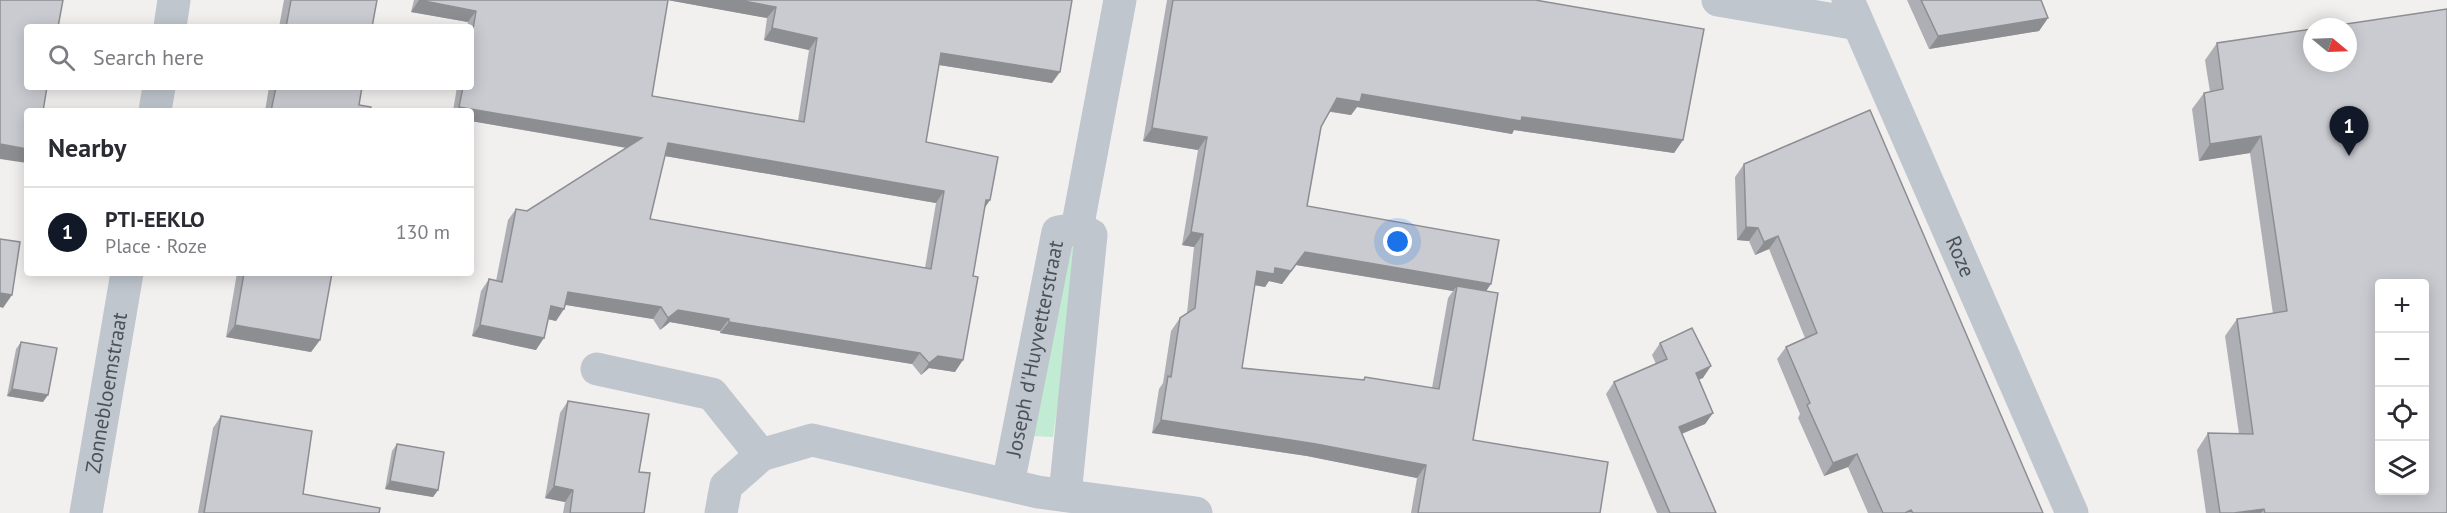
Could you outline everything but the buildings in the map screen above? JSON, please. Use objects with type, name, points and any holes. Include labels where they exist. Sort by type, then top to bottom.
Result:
[{"type":"street","points":[[170,24],[174,0]]},
{"type":"street","name":"Joseph d'Huyvetterstraat","points":[[1077,229],[1120,0]]},
{"type":"street","points":[[1718,0],[1853,12]]},
{"type":"street","name":"Roze","points":[[1853,12],[2072,513]]},
{"type":"street","points":[[156,108],[158,90]]},
{"type":"street","name":"Joseph d'Huyvetterstraat","points":[[1008,484],[1058,232],[1077,229],[1090,235],[1065,495]]},
{"type":"street","name":"Zonnebloemstraat","points":[[86,513],[126,276]]},
{"type":"street","points":[[597,369],[712,394],[761,455],[726,486],[721,513]]},
{"type":"street","name":"Joseph d'Huyvetterstraat","points":[[761,455],[812,440],[1065,495],[1196,513]]},
{"type":"green space","points":[[1064,241],[1082,243],[1053,437],[1032,436]]},
{"type":"place","name":"PTI-EEKLO","points":[[2349,156]]}]
